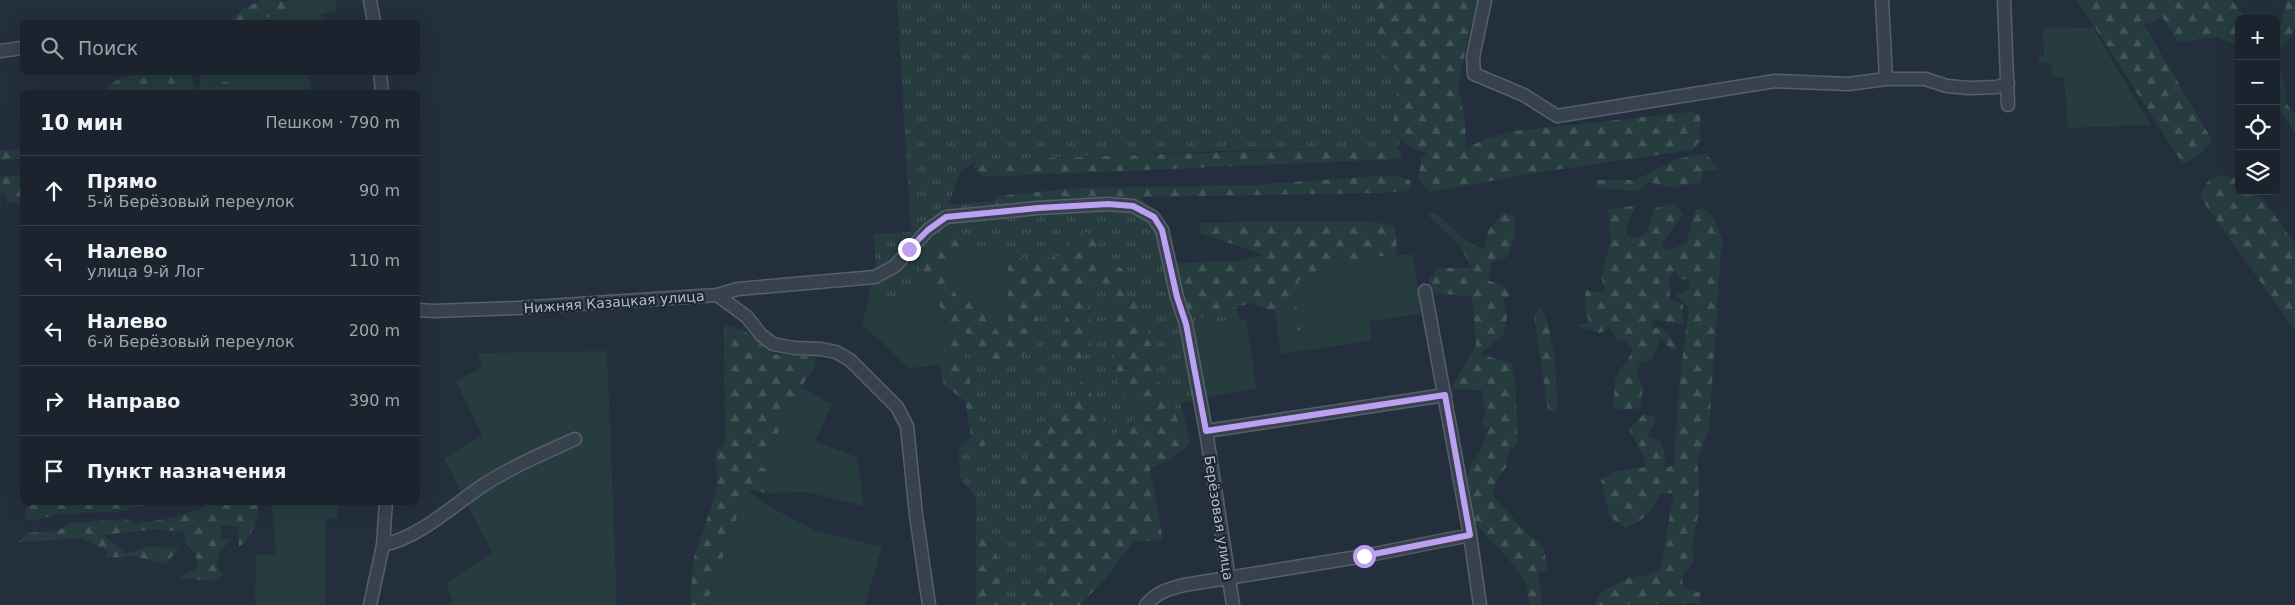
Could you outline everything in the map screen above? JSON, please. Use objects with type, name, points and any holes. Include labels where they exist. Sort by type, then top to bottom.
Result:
[{"type":"street","points":[[370,0],[374,20]]},
{"type":"street","points":[[1485,0],[1473,57],[1474,74],[1524,95],[1557,116],[1775,81],[1848,84],[1886,79],[1925,79],[1947,86],[1968,88],[1997,87],[2008,83]]},
{"type":"street","points":[[1882,0],[1886,79]]},
{"type":"street","points":[[2004,0],[2008,106]]},
{"type":"street","points":[[0,51],[20,48]]},
{"type":"street","points":[[380,75],[382,90]]},
{"type":"street","name":"Берёзовая улица","points":[[717,296],[738,289],[875,277],[895,266],[928,230],[946,217],[1038,208],[1108,204],[1133,206],[1154,217],[1162,230],[1177,297],[1186,324],[1206,431],[1233,605]]},
{"type":"street","points":[[1425,291],[1470,535],[1480,605]]},
{"type":"street","name":"Нижняя Казацкая улица","points":[[420,310],[518,308],[717,296],[746,317],[761,335],[773,344],[836,352],[850,360],[897,407],[907,426],[916,515],[929,605]]},
{"type":"street","points":[[1206,431],[1445,395]]},
{"type":"street","points":[[383,545],[401,541],[513,468],[575,439]]},
{"type":"street","points":[[370,605],[383,545],[386,505]]},
{"type":"street","points":[[1146,605],[1153,596],[1163,590],[1228,576],[1364,556],[1470,535]]},
{"type":"green space","points":[[262,0],[292,1],[288,13],[253,20],[230,20],[246,7]]},
{"type":"green space","points":[[292,0],[336,0],[336,11],[321,14],[322,20],[253,20],[288,13]]},
{"type":"green space","points":[[897,0],[1370,0],[1375,13],[1379,46],[1399,73],[1393,129],[1401,140],[1397,148],[1250,150],[976,160],[960,172],[948,205],[993,201],[997,205],[1140,197],[1166,233],[1177,263],[1185,312],[1236,306],[1239,318],[1206,324],[1201,399],[1181,403],[1190,443],[1178,422],[1172,399],[1155,378],[1152,344],[1138,307],[1121,288],[1113,263],[1097,256],[1072,237],[1069,254],[1045,260],[1031,260],[1008,251],[999,255],[964,249],[967,237],[920,268],[931,289],[868,302],[876,264],[874,234],[911,232]]},
{"type":"green space","points":[[1370,0],[1480,0],[1470,28],[1458,87],[1465,121],[1466,148],[1486,139],[1514,131],[1691,112],[1701,115],[1699,133],[1702,139],[1692,150],[1547,171],[1430,192],[1418,179],[1422,158],[1427,153],[1407,144],[1393,129],[1399,73],[1379,46],[1375,13]]},
{"type":"green space","points":[[2077,0],[2231,0],[2244,15],[2235,15],[2235,45],[2217,37],[2178,42],[2163,18],[2144,25],[2212,140],[2197,157],[2183,164]]},
{"type":"green space","points":[[2287,0],[2295,0],[2295,29],[2280,52],[2280,26]]},
{"type":"green space","points":[[2043,27],[2093,28],[2151,125],[2068,128],[2064,78],[2053,77],[2052,65],[2039,62],[2038,57],[2044,56]]},
{"type":"green space","points":[[2280,70],[2284,81],[2287,104],[2295,116],[2295,134],[2280,111]]},
{"type":"green space","points":[[192,75],[195,88],[201,90],[107,90],[120,79],[131,76]]},
{"type":"green space","points":[[201,75],[308,75],[311,90],[219,90],[230,82],[221,81],[206,90],[199,89]]},
{"type":"green space","points":[[221,81],[231,82],[219,90],[206,90]]},
{"type":"green space","points":[[1397,148],[1402,155],[1399,159],[1005,176],[981,176],[974,168],[976,160]]},
{"type":"green space","points":[[0,150],[20,150],[20,159],[0,160]]},
{"type":"green space","points":[[1706,153],[1719,170],[1703,171],[1701,182],[1672,188],[1650,182],[1637,191],[1594,188],[1597,180],[1636,180],[1677,159]]},
{"type":"green space","points":[[20,174],[20,202],[7,203],[6,193],[0,193],[0,177]]},
{"type":"green space","points":[[2221,175],[2235,178],[2235,195],[2260,195],[2295,244],[2295,330],[2200,197],[2207,182]]},
{"type":"green space","points":[[1397,176],[1410,180],[1411,186],[1408,191],[1378,193],[1140,197],[997,205],[994,201],[996,196],[1080,188],[1254,185]]},
{"type":"green space","points":[[1673,203],[1683,214],[1660,246],[1669,251],[1686,243],[1695,210],[1703,208],[1713,217],[1722,238],[1709,429],[1697,461],[1699,482],[1698,514],[1692,550],[1694,560],[1682,577],[1683,587],[1700,593],[1700,603],[1595,605],[1600,593],[1630,577],[1649,575],[1660,569],[1674,493],[1660,494],[1654,506],[1646,515],[1637,523],[1625,528],[1610,517],[1601,480],[1612,472],[1647,467],[1641,450],[1629,429],[1644,414],[1656,418],[1648,437],[1659,440],[1664,450],[1665,468],[1674,465],[1680,377],[1689,307],[1676,295],[1686,292],[1690,281],[1679,278],[1674,270],[1669,279],[1670,299],[1683,304],[1683,324],[1653,320],[1652,327],[1663,328],[1677,347],[1673,352],[1661,338],[1651,360],[1640,363],[1636,373],[1643,386],[1640,408],[1623,410],[1613,407],[1615,380],[1633,348],[1625,341],[1616,339],[1610,327],[1600,333],[1577,326],[1589,322],[1584,304],[1586,290],[1594,292],[1606,291],[1601,277],[1611,242],[1608,209],[1635,206],[1625,233],[1634,239],[1646,233],[1655,208]]},
{"type":"green space","points":[[1503,212],[1515,216],[1515,237],[1507,257],[1492,262],[1488,280],[1505,287],[1510,296],[1503,298],[1507,317],[1504,334],[1480,354],[1511,363],[1515,378],[1518,444],[1509,450],[1506,467],[1496,481],[1492,495],[1523,529],[1543,547],[1548,569],[1538,573],[1542,605],[1530,605],[1526,584],[1508,558],[1475,524],[1462,490],[1472,463],[1480,452],[1489,429],[1481,424],[1485,415],[1482,390],[1451,389],[1476,345],[1472,297],[1429,292],[1429,279],[1438,268],[1472,268],[1460,246],[1427,214],[1436,213],[1465,240],[1484,250],[1488,231]]},
{"type":"green space","points":[[1373,222],[1394,226],[1397,240],[1395,255],[1365,258],[1325,267],[1294,302],[1304,321],[1302,331],[1295,329],[1288,310],[1266,309],[1252,303],[1224,309],[1201,317],[1185,312],[1177,263],[1238,261],[1264,255],[1200,233],[1200,223]]},
{"type":"green space","points":[[1085,231],[1098,241],[1097,256],[1125,271],[1121,288],[1138,307],[1152,344],[1155,378],[1172,399],[1178,422],[1190,443],[1171,459],[1150,469],[1163,540],[1133,542],[1105,579],[1080,605],[1018,605],[1021,592],[1037,586],[1047,578],[1049,529],[1044,499],[1024,494],[1017,476],[1033,441],[1072,408],[1083,375],[1091,376],[1091,406],[1105,410],[1098,433],[1112,436],[1140,414],[1143,402],[1124,399],[1117,376],[1109,295],[1103,283],[1081,283],[1090,316],[1091,347],[1080,359],[1038,347],[1058,338],[1068,313],[1060,291],[1037,300],[1037,333],[1028,351],[1008,365],[991,366],[979,346],[964,330],[967,369],[985,446],[988,471],[971,436],[965,401],[944,385],[939,365],[952,359],[943,313],[920,268],[925,255],[949,236],[967,237],[964,249],[949,262],[988,305],[993,324],[1002,337],[1008,333],[1008,265],[999,255],[1008,251],[1024,259],[1040,249],[1049,259],[1069,254],[1072,237]]},
{"type":"green space","points":[[964,249],[999,255],[1008,265],[1008,333],[1002,337],[993,324],[988,305],[977,295],[958,298],[947,280],[949,262]]},
{"type":"green space","points":[[1413,255],[1421,314],[1369,321],[1371,341],[1281,354],[1275,309],[1288,310],[1295,329],[1302,331],[1304,321],[1294,302],[1299,281],[1325,267],[1365,258]]},
{"type":"green space","points":[[1081,282],[1103,282],[1109,295],[1117,376],[1124,399],[1144,402],[1140,414],[1112,436],[1098,433],[1091,406],[1091,376],[1075,396],[1072,408],[1033,441],[1049,529],[1047,578],[1037,586],[1021,592],[1018,605],[1003,605],[984,597],[993,548],[976,531],[976,498],[960,478],[959,448],[971,436],[987,469],[967,368],[964,329],[979,346],[991,366],[1037,333],[1037,300],[1060,290],[1068,313],[1058,338],[1039,347],[1080,359],[1091,347],[1090,316]]},
{"type":"green space","points":[[931,289],[943,313],[952,359],[939,365],[909,368],[862,324],[868,302]]},
{"type":"green space","points":[[1541,307],[1550,332],[1552,345],[1557,412],[1548,411],[1534,315]]},
{"type":"green space","points":[[1239,318],[1247,321],[1256,388],[1201,399],[1190,341],[1206,324]]},
{"type":"green space","points":[[724,325],[744,330],[772,354],[815,357],[814,369],[801,387],[761,467],[778,473],[767,493],[747,489],[706,605],[690,605],[693,561],[717,489],[716,451],[725,445]]},
{"type":"green space","points":[[607,351],[617,605],[448,605],[453,601],[446,584],[492,552],[444,459],[482,435],[456,381],[482,367],[478,353]]},
{"type":"green space","points":[[801,387],[832,404],[815,441],[857,457],[864,506],[805,492],[767,493],[778,474],[761,467]]},
{"type":"green space","points":[[747,489],[763,503],[816,531],[882,547],[865,605],[706,605]]},
{"type":"green space","points":[[33,505],[144,505],[116,512],[55,515],[35,521],[26,519],[26,507]]},
{"type":"green space","points":[[205,505],[259,505],[254,527],[248,538],[239,547],[238,527],[221,525],[221,539],[232,539],[221,550],[216,566],[224,575],[212,581],[179,578],[197,568],[196,554],[188,545],[183,532],[158,529],[102,535],[122,549],[125,554],[151,546],[179,549],[165,564],[134,556],[106,558],[108,551],[81,538],[19,542],[28,533],[58,531],[71,523],[126,519],[134,524],[173,518],[203,508]]},
{"type":"green space","points":[[272,505],[338,505],[337,517],[325,520],[325,605],[255,605],[256,555],[276,554]]},
{"type":"green space","points":[[976,531],[994,551],[999,562],[998,589],[984,597],[1003,605],[976,605]]},
{"type":"route","points":[[909,249],[928,230],[946,217],[1038,208],[1108,204],[1133,206],[1154,217],[1162,230],[1177,297],[1186,324],[1206,431],[1445,395],[1470,535],[1364,556]]}]
